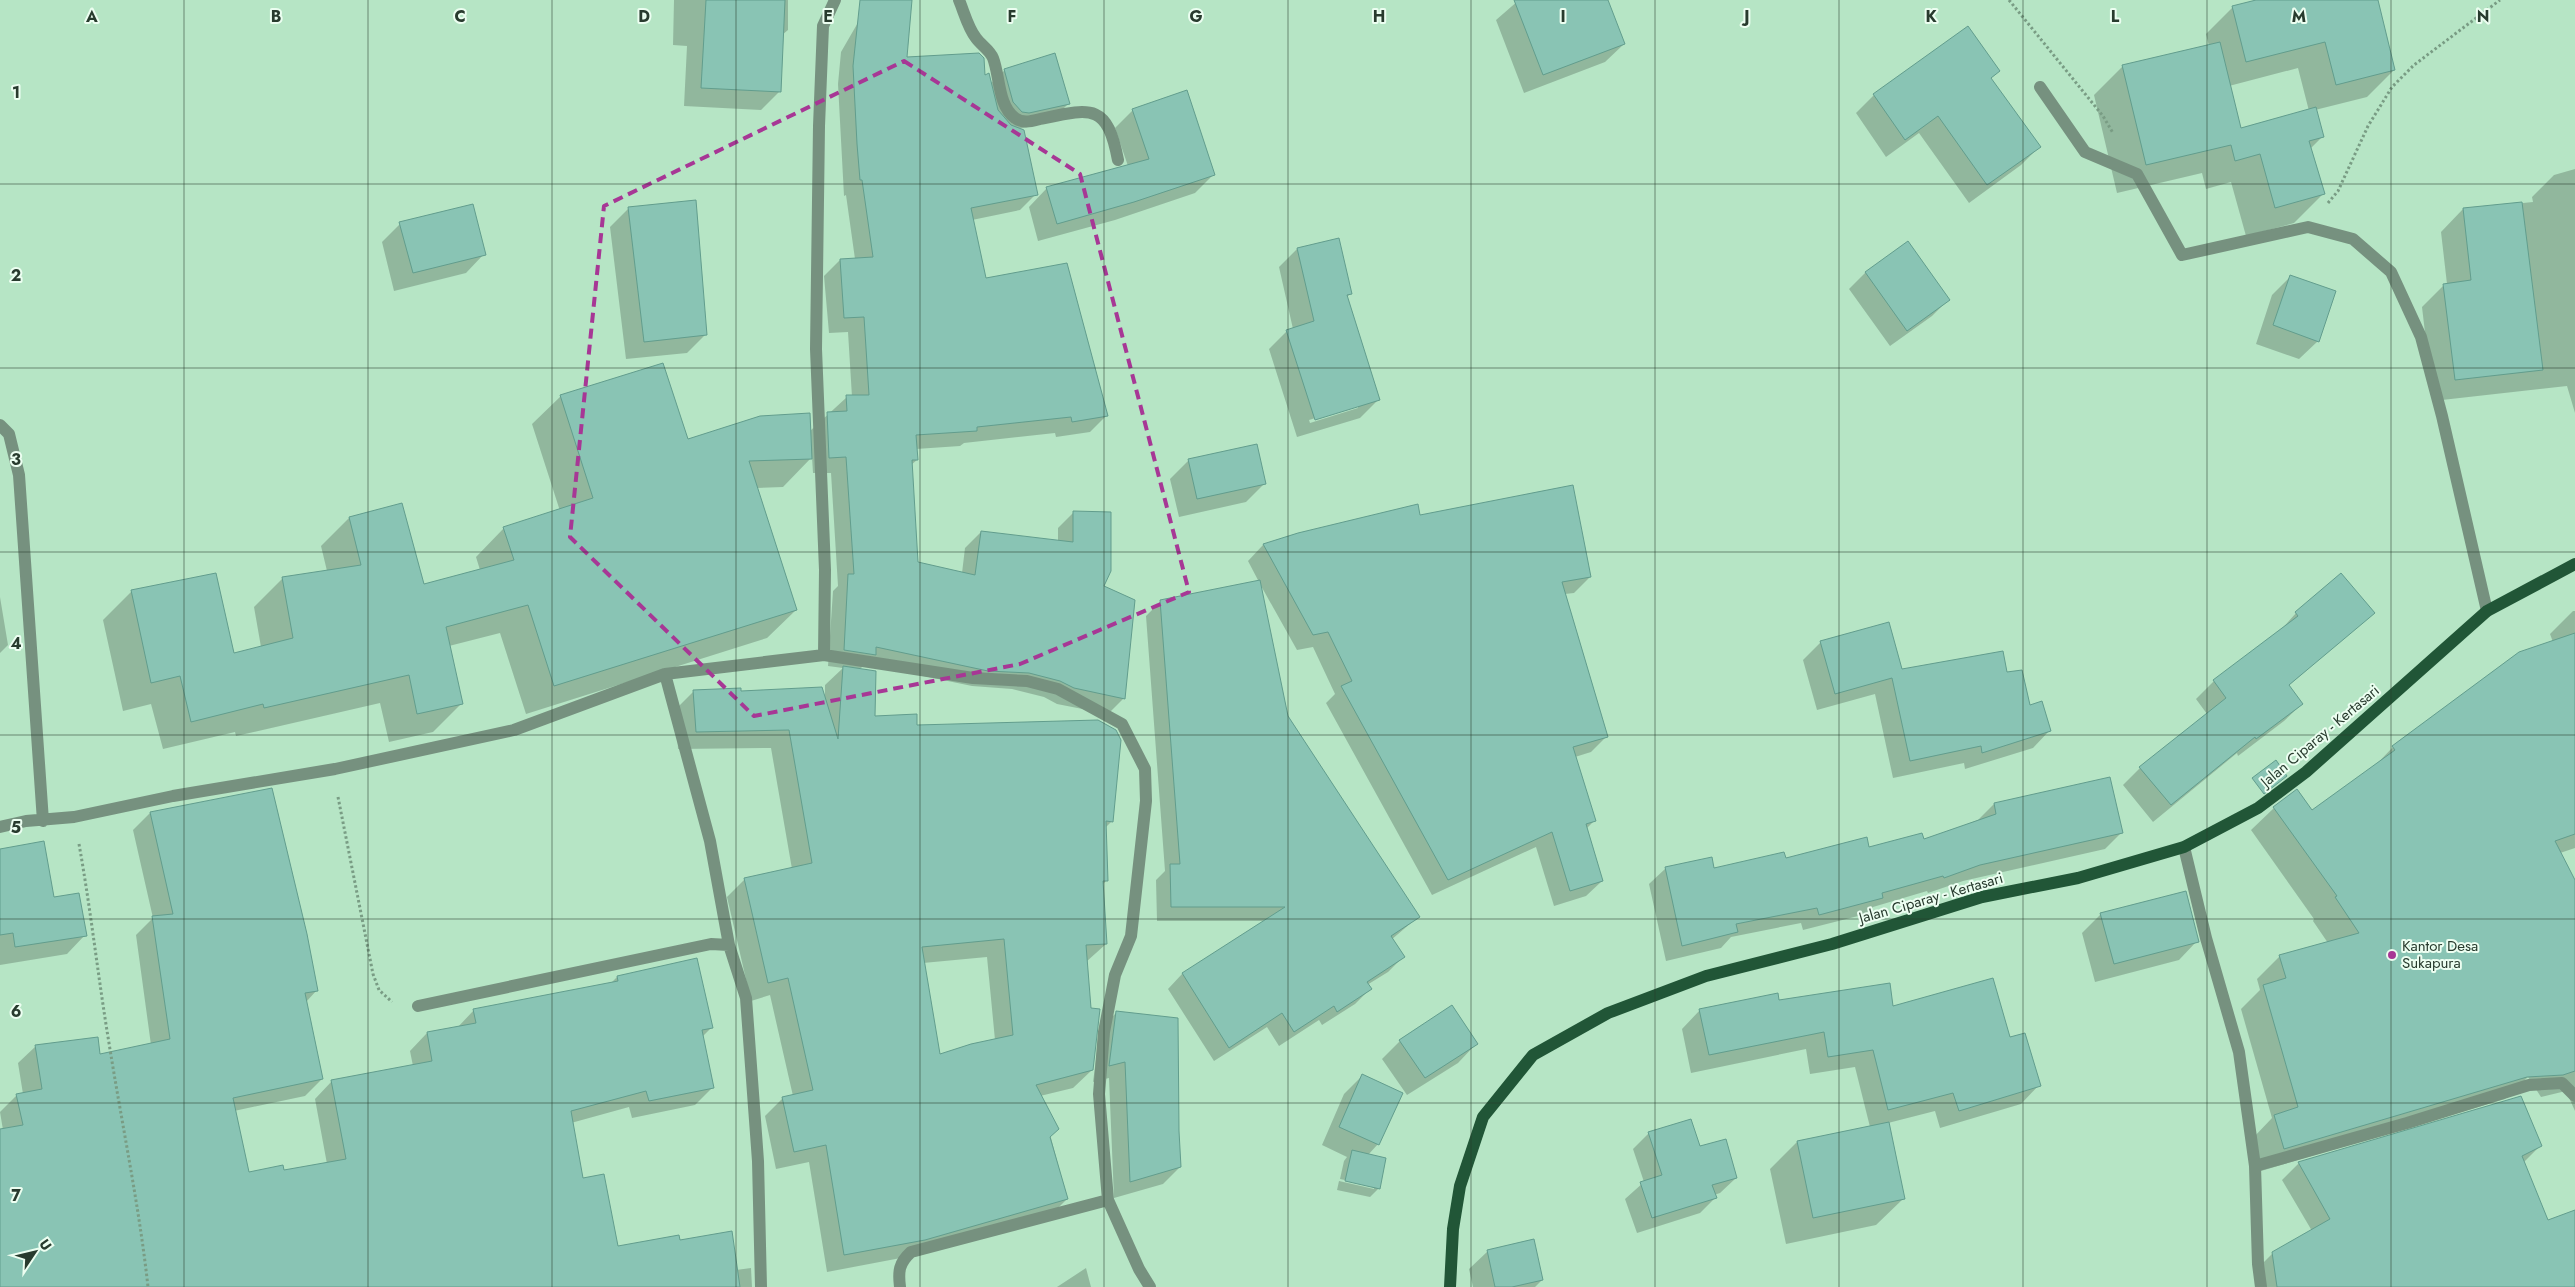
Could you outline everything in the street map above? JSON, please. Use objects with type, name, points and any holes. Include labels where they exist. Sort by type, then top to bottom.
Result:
[{"type":"main road","name":"Jalan Ciparay - Kertasari","points":[[1450,1287],[1453,1229],[1460,1186],[1483,1117],[1533,1054],[1608,1013],[1706,976],[1832,944],[1982,897],[2078,878],[2184,847],[2258,808],[2306,772],[2487,611],[2575,564]]},
{"type":"street","points":[[824,655],[825,570],[816,349],[819,136],[823,26],[835,0]]},
{"type":"street","points":[[959,0],[975,38],[993,56],[1005,106],[1015,118],[1027,122],[1068,113],[1097,114],[1106,120],[1113,136],[1118,160]]},
{"type":"street","points":[[2040,87],[2085,152],[2136,174],[2182,255],[2308,227],[2353,239],[2391,272],[2421,337],[2442,416],[2487,611]]},
{"type":"street","points":[[0,425],[9,434],[20,475],[43,821]]},
{"type":"street","points":[[0,827],[26,821],[74,817],[173,796],[335,769],[514,730],[665,674],[824,655],[973,678],[1027,681],[1058,689],[1122,724],[1145,769],[1146,801],[1131,936],[1115,975],[1104,1032],[1099,1094],[1108,1200],[1139,1270],[1150,1287]]},
{"type":"street","points":[[665,674],[710,841],[728,945],[746,998],[758,1161],[761,1287]]},
{"type":"street","points":[[2184,847],[2206,938],[2240,1052],[2255,1166],[2260,1287]]},
{"type":"street","points":[[418,1006],[711,944],[728,945]]},
{"type":"street","points":[[2255,1166],[2407,1123],[2529,1085],[2562,1083],[2575,1096]]},
{"type":"street","points":[[900,1287],[898,1272],[902,1260],[912,1252],[1108,1200]]},
{"type":"path","points":[[2308,227],[2338,191],[2368,126],[2392,87],[2414,65],[2500,0]]},
{"type":"path","points":[[335,769],[340,809],[373,974],[379,990],[388,1001],[399,1005],[418,1006]]},
{"type":"path","points":[[74,817],[91,911],[105,1020],[135,1192],[148,1287]]},
{"type":"highlighted area","points":[[904,61],[1080,174],[1189,592],[1020,664],[754,716],[570,537],[604,206]]},
{"type":"building","points":[[706,0],[785,0],[781,92],[701,88]]},
{"type":"building","points":[[860,0],[912,0],[907,57],[979,53],[984,58],[985,75],[989,73],[998,110],[1011,125],[1024,130],[1038,195],[971,208],[986,278],[1067,263],[1108,416],[1072,422],[1071,417],[977,427],[977,431],[916,435],[918,460],[912,460],[918,562],[975,575],[981,531],[1073,542],[1073,511],[1111,512],[1111,571],[1104,586],[1135,600],[1125,699],[1074,688],[1060,681],[1029,673],[988,671],[876,647],[876,655],[844,650],[848,574],[854,574],[846,457],[829,458],[827,412],[847,411],[846,395],[869,395],[864,317],[844,318],[840,259],[873,257],[862,180],[860,180],[853,66]]},
{"type":"building","points":[[1514,0],[1608,0],[1625,44],[1543,75]]},
{"type":"building","points":[[2256,0],[2378,0],[2395,70],[2336,85],[2325,42],[2246,62],[2232,6]]},
{"type":"building","points":[[1968,26],[2000,71],[1991,78],[2041,147],[1987,185],[1938,116],[1905,140],[1873,94]]},
{"type":"building","points":[[2220,42],[2241,128],[2316,107],[2324,137],[2309,141],[2325,194],[2275,208],[2260,154],[2235,161],[2231,145],[2146,165],[2122,65]]},
{"type":"building","points":[[1055,53],[1070,104],[1029,113],[1022,112],[1013,102],[1004,69]]},
{"type":"building","points":[[1187,90],[1215,175],[1134,202],[1057,224],[1046,187],[1149,159],[1132,109]]},
{"type":"building","points":[[696,200],[707,335],[644,342],[628,207]]},
{"type":"building","points":[[2522,202],[2543,370],[2455,380],[2443,284],[2471,280],[2463,208]]},
{"type":"building","points":[[473,204],[486,255],[413,273],[399,222]]},
{"type":"building","points":[[1339,238],[1352,294],[1347,295],[1380,400],[1315,420],[1286,330],[1314,321],[1297,248]]},
{"type":"building","points":[[1908,241],[1950,300],[1907,331],[1865,272]]},
{"type":"building","points":[[2290,275],[2336,291],[2319,342],[2273,325]]},
{"type":"building","points":[[663,363],[688,439],[760,416],[810,413],[812,459],[749,461],[797,610],[554,686],[528,605],[446,627],[463,704],[417,714],[409,675],[264,708],[263,704],[191,722],[180,676],[151,683],[131,590],[216,573],[234,653],[293,638],[282,577],[361,565],[349,517],[402,503],[424,584],[514,560],[503,527],[593,498],[560,395]]},
{"type":"building","points":[[1257,444],[1266,484],[1197,499],[1188,459]]},
{"type":"building","points":[[1573,485],[1591,577],[1562,582],[1608,737],[1573,747],[1596,821],[1586,824],[1603,881],[1570,891],[1552,832],[1448,880],[1341,686],[1352,681],[1328,632],[1313,635],[1263,544],[1298,533],[1418,504],[1420,515]]},
{"type":"building","points":[[2341,573],[2375,613],[2289,685],[2303,704],[2256,739],[2255,737],[2171,805],[2139,767],[2226,698],[2213,680],[2298,616],[2295,612]]},
{"type":"building","points":[[1260,580],[1288,716],[1420,917],[1391,936],[1405,957],[1367,982],[1372,989],[1337,1012],[1334,1006],[1294,1032],[1282,1013],[1229,1048],[1182,973],[1285,907],[1171,907],[1170,864],[1180,864],[1160,600]]},
{"type":"building","points":[[1889,622],[1902,669],[2003,651],[2007,672],[2022,670],[2030,705],[2042,701],[2051,731],[1982,753],[1981,746],[1910,761],[1892,678],[1835,694],[1820,641]]},
{"type":"building","points":[[2575,633],[2575,834],[2555,841],[2575,880],[2575,1071],[2563,1075],[2527,1077],[2284,1149],[2274,1115],[2298,1107],[2263,985],[2286,978],[2279,955],[2359,933],[2335,897],[2337,896],[2273,807],[2297,789],[2312,810],[2395,750],[2392,746],[2519,652]]},
{"type":"building","points":[[843,666],[876,671],[875,716],[917,714],[917,725],[1098,720],[1116,730],[1121,740],[1113,822],[1106,821],[1108,881],[1103,881],[1107,944],[1086,945],[1091,1008],[1100,1009],[1093,1070],[1036,1085],[1059,1129],[1050,1137],[1068,1199],[925,1240],[844,1255],[826,1145],[794,1152],[782,1097],[813,1090],[788,978],[768,983],[744,878],[812,863],[789,730],[696,732],[693,690],[741,688],[741,691],[822,687],[838,739]],"holes":[[[1004,939],[1013,1035],[971,1044],[940,1054],[922,947]]]},
{"type":"building","points":[[2276,760],[2287,776],[2264,794],[2252,778]]},
{"type":"building","points":[[2110,777],[2123,833],[1980,865],[1944,878],[1943,876],[1882,893],[1883,898],[1819,915],[1817,908],[1736,924],[1738,932],[1682,946],[1665,867],[1712,857],[1714,868],[1784,852],[1786,858],[1867,837],[1869,847],[1922,833],[1924,839],[1996,814],[1994,803]]},
{"type":"building","points":[[272,788],[307,934],[318,991],[305,993],[323,1079],[233,1098],[249,1172],[283,1165],[284,1170],[346,1159],[331,1080],[432,1061],[427,1032],[476,1023],[473,1009],[618,981],[617,976],[697,958],[713,1028],[702,1030],[714,1088],[649,1101],[646,1091],[571,1111],[583,1178],[604,1174],[618,1246],[679,1235],[680,1240],[732,1231],[740,1287],[0,1287],[0,1129],[23,1125],[16,1094],[42,1089],[35,1045],[98,1037],[100,1054],[170,1039],[152,916],[173,914],[150,812]]},
{"type":"building","points":[[44,841],[54,897],[79,893],[87,936],[15,947],[13,933],[0,935],[0,849]]},
{"type":"building","points":[[2186,891],[2199,942],[2114,964],[2100,913]]},
{"type":"building","points":[[1993,978],[2010,1037],[2025,1033],[2041,1086],[1959,1111],[1953,1093],[1888,1110],[1873,1050],[1828,1057],[1824,1032],[1709,1055],[1699,1009],[1778,993],[1779,1000],[1890,983],[1893,1006]]},
{"type":"building","points":[[1452,1005],[1478,1044],[1425,1078],[1399,1040]]},
{"type":"building","points":[[1116,1011],[1178,1018],[1181,1167],[1130,1182],[1125,1062],[1109,1066]]},
{"type":"building","points":[[1362,1074],[1403,1093],[1379,1145],[1339,1127]]},
{"type":"building","points":[[2521,1096],[2542,1146],[2522,1156],[2548,1220],[2575,1210],[2575,1287],[2277,1287],[2272,1252],[2330,1219],[2298,1162]]},
{"type":"building","points":[[1691,1119],[1700,1146],[1726,1139],[1737,1178],[1712,1185],[1717,1198],[1652,1218],[1640,1182],[1662,1175],[1648,1132]]},
{"type":"building","points":[[1889,1122],[1905,1199],[1813,1218],[1797,1141]]},
{"type":"building","points":[[1352,1150],[1386,1158],[1380,1189],[1345,1181]]},
{"type":"building","points":[[1534,1239],[1543,1280],[1512,1287],[1495,1287],[1487,1250]]},
{"type":"place","name":"Kantor Desa Sukapura","points":[[2392,955]]}]
